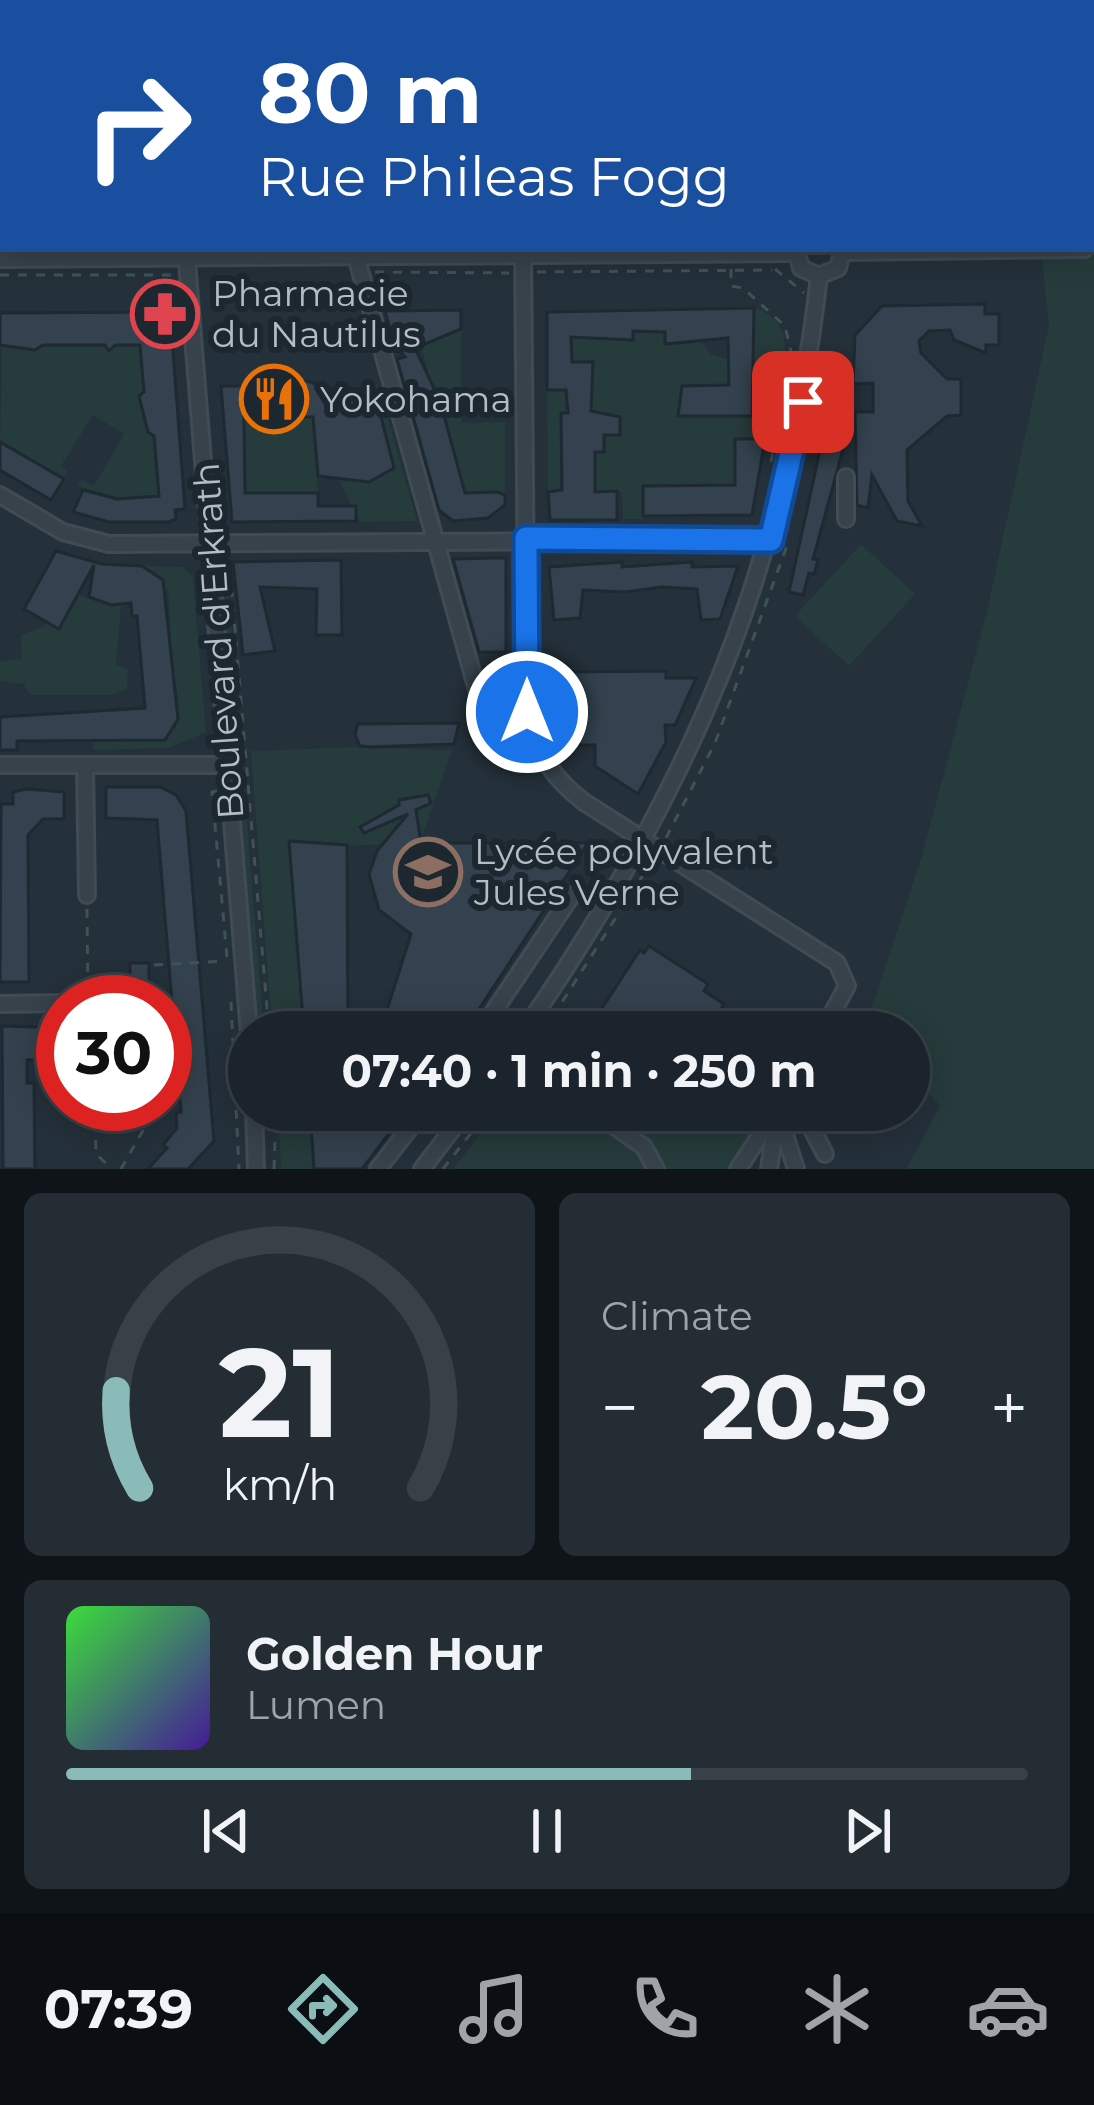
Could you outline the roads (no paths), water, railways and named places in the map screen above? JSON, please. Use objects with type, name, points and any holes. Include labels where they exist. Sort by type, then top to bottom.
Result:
[{"type":"street","points":[[0,259],[187,261],[355,252],[476,690]]},
{"type":"street","points":[[524,252],[531,732],[553,772],[574,795],[837,963],[847,986],[833,1011]]},
{"type":"street","points":[[543,252],[731,262],[773,261],[793,252]]},
{"type":"street","points":[[795,252],[803,270],[820,276],[838,268],[842,252]]},
{"type":"street","name":"Boulevard d'Erkrath","points":[[187,261],[247,1011]]},
{"type":"street","points":[[536,1011],[645,839],[705,720],[771,540],[803,402],[820,276]]},
{"type":"street","points":[[845,477],[846,519]]},
{"type":"street","points":[[0,495],[85,540],[118,544],[771,540]]},
{"type":"street","points":[[0,765],[227,765]]},
{"type":"street","points":[[86,765],[86,895]]},
{"type":"street","points":[[494,1011],[572,895]]},
{"type":"street","points":[[0,1004],[36,1003]]},
{"type":"street","points":[[255,1131],[256,1169]]},
{"type":"street","points":[[378,1169],[408,1131]]},
{"type":"street","points":[[422,1169],[451,1131]]},
{"type":"street","points":[[622,1131],[644,1147],[656,1169]]},
{"type":"street","points":[[739,1169],[764,1131]]},
{"type":"street","points":[[770,1169],[775,1131]]},
{"type":"street","points":[[784,1131],[796,1169]]},
{"type":"street","points":[[813,1131],[825,1154]]},
{"type":"place","name":"Pharmacie du Nautilus","points":[[165,314]]},
{"type":"place","name":"Yokohama","points":[[274,399]]},
{"type":"place","name":"Lycée polyvalent Jules Verne","points":[[428,872]]}]
